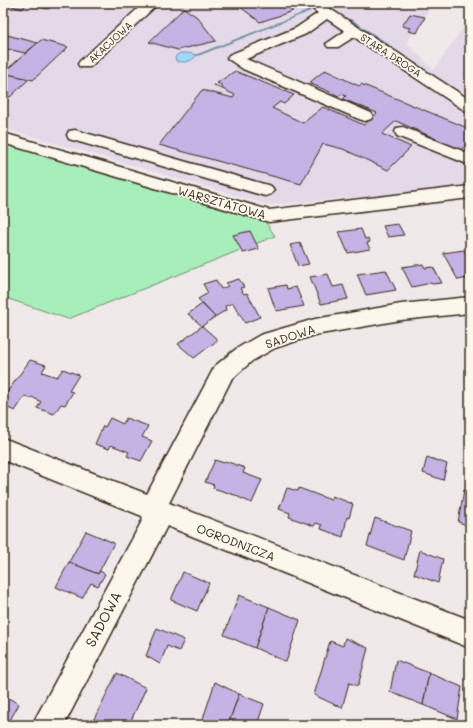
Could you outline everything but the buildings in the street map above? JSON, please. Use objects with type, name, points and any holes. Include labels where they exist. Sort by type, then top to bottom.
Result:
[{"type":"street","name":"AKACJOWA","points":[[85,64],[152,3]]},
{"type":"street","name":"STARA DROGA","points":[[312,3],[470,107]]},
{"type":"street","points":[[326,12],[301,31],[234,58],[248,66],[365,116]]},
{"type":"street","points":[[333,44],[354,31]]},
{"type":"street","points":[[403,132],[470,160]]},
{"type":"street","points":[[75,135],[265,190]]},
{"type":"street","name":"WARSZTATOWA","points":[[3,138],[269,216],[470,192]]},
{"type":"street","points":[[82,162],[99,142]]},
{"type":"street","name":"SADOWA","points":[[46,725],[156,511],[223,373],[244,355],[268,341],[315,327],[401,312],[470,305]]},
{"type":"street","name":"OGRODNICZA","points":[[3,449],[156,511],[470,634]]},
{"type":"shaded area","points":[[3,3],[434,3],[406,43],[434,70],[464,26],[470,28],[470,187],[269,205],[3,128]]},
{"type":"green space","points":[[3,141],[264,220],[275,236],[68,319],[3,297]]},
{"type":"water","points":[[180,53],[197,55],[193,59],[187,61],[176,61],[175,57]]},
{"type":"waterway","points":[[197,55],[309,11],[299,3]]},
{"type":"waterway","points":[[350,20],[388,45]]}]
